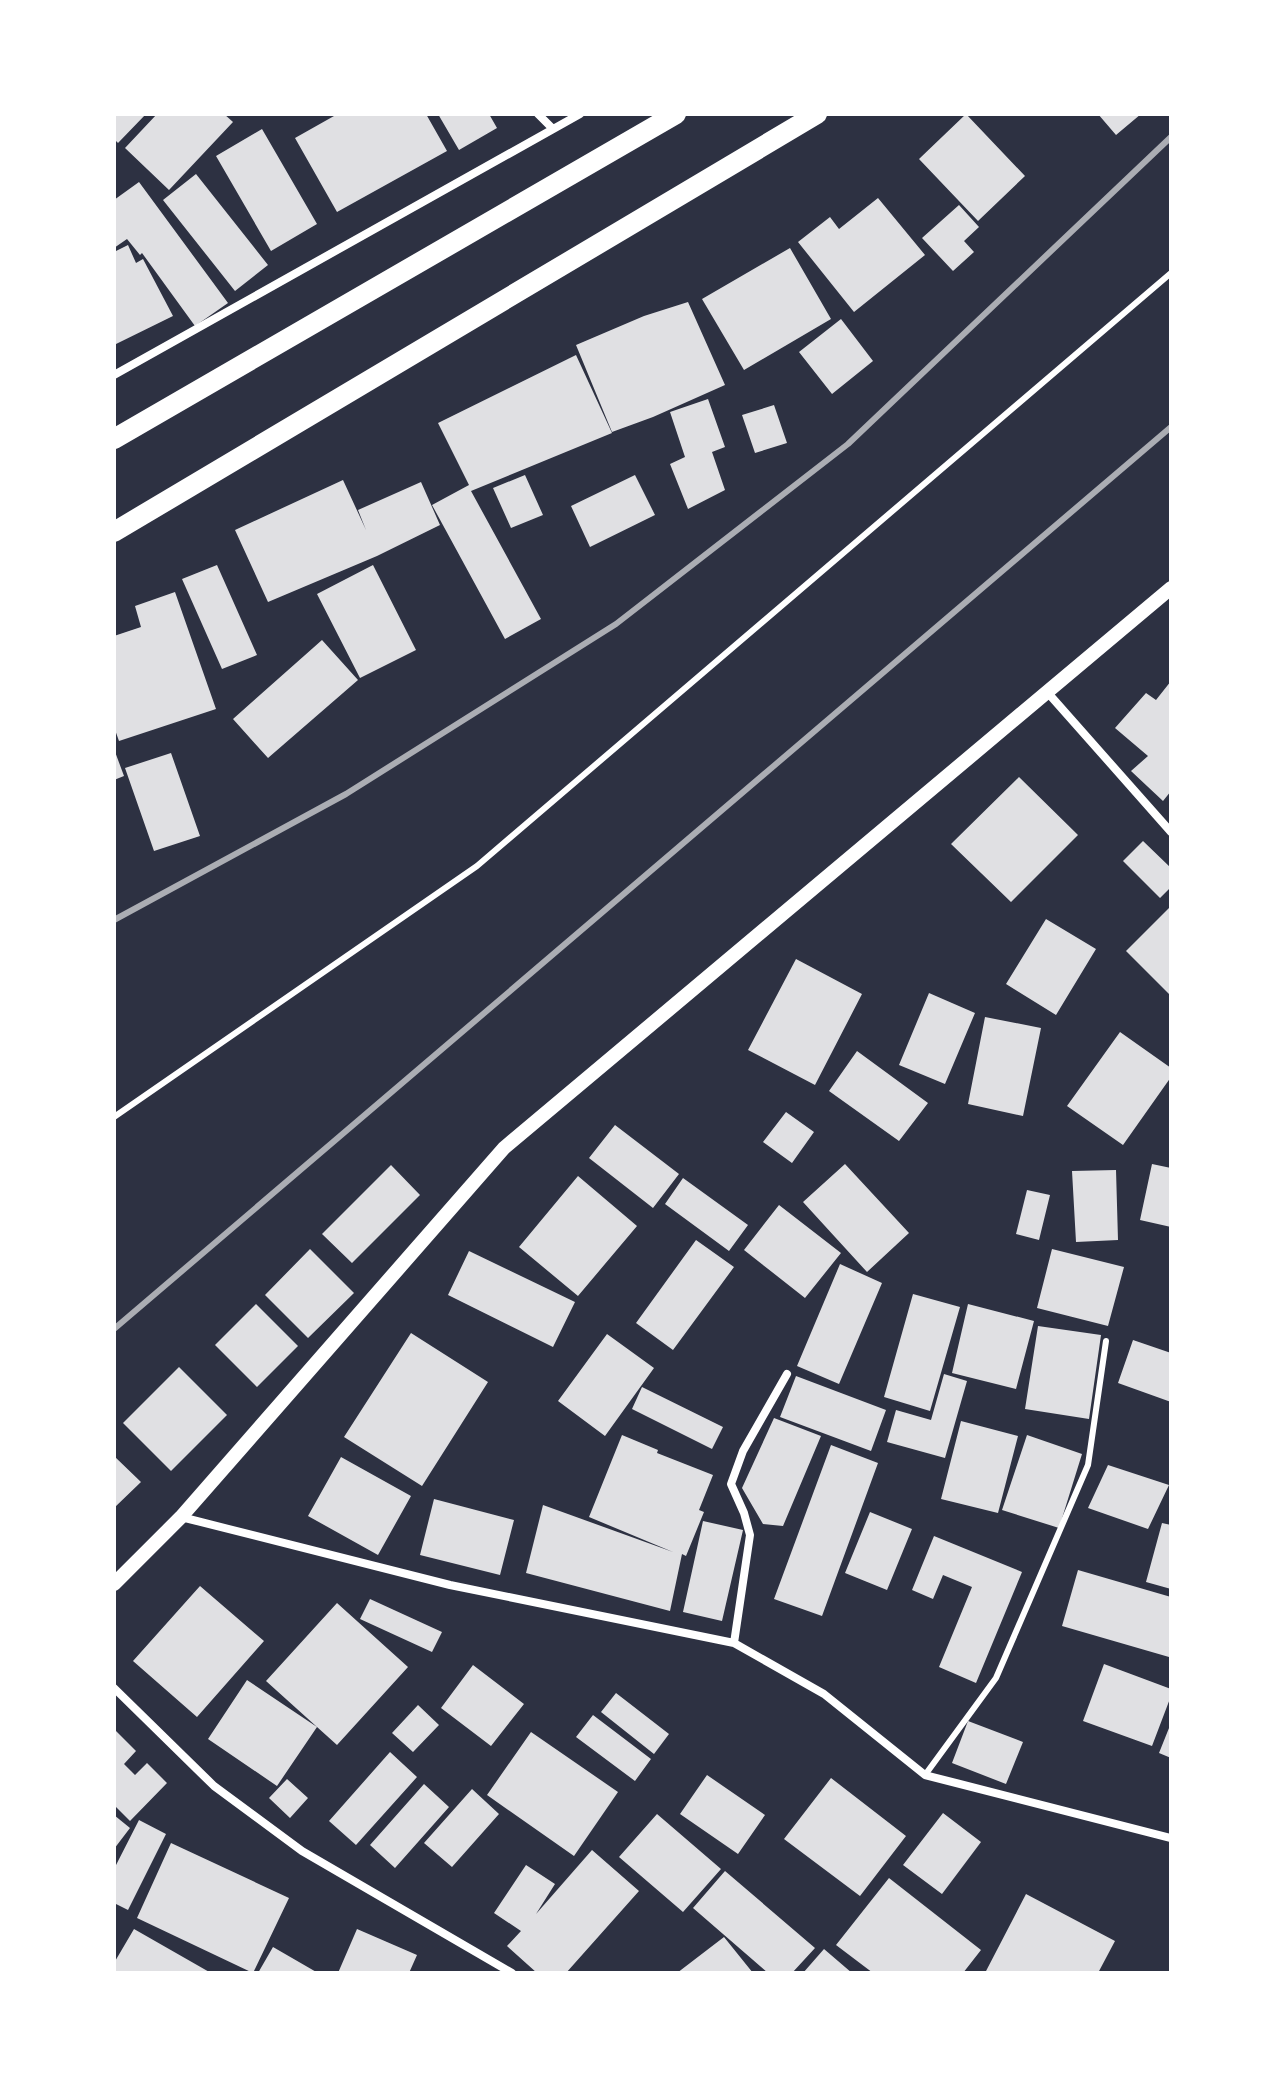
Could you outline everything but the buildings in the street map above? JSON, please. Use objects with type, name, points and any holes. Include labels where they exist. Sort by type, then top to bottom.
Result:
[{"type":"main road","points":[[114,439],[676,114]]},
{"type":"main road","points":[[114,532],[817,114]]},
{"type":"street","points":[[538,114],[553,129]]},
{"type":"street","points":[[114,375],[580,114]]},
{"type":"street","points":[[114,1584],[181,1517],[504,1148],[1171,588]]},
{"type":"street","points":[[1048,693],[1171,832]]},
{"type":"street","points":[[734,1643],[750,1535],[731,1484],[743,1451],[787,1374]]},
{"type":"street","points":[[181,1517],[450,1585],[734,1643],[824,1694],[925,1775],[1171,1838]]},
{"type":"street","points":[[114,1688],[214,1786],[302,1851],[512,1973]]},
{"type":"lane","points":[[114,1117],[477,866],[1171,273]]},
{"type":"lane","points":[[925,1775],[996,1678],[1088,1465],[1106,1341]]},
{"type":"railway","points":[[114,920],[346,794],[616,624],[848,444],[1171,137]]},
{"type":"railway","points":[[114,1329],[1171,427]]}]
